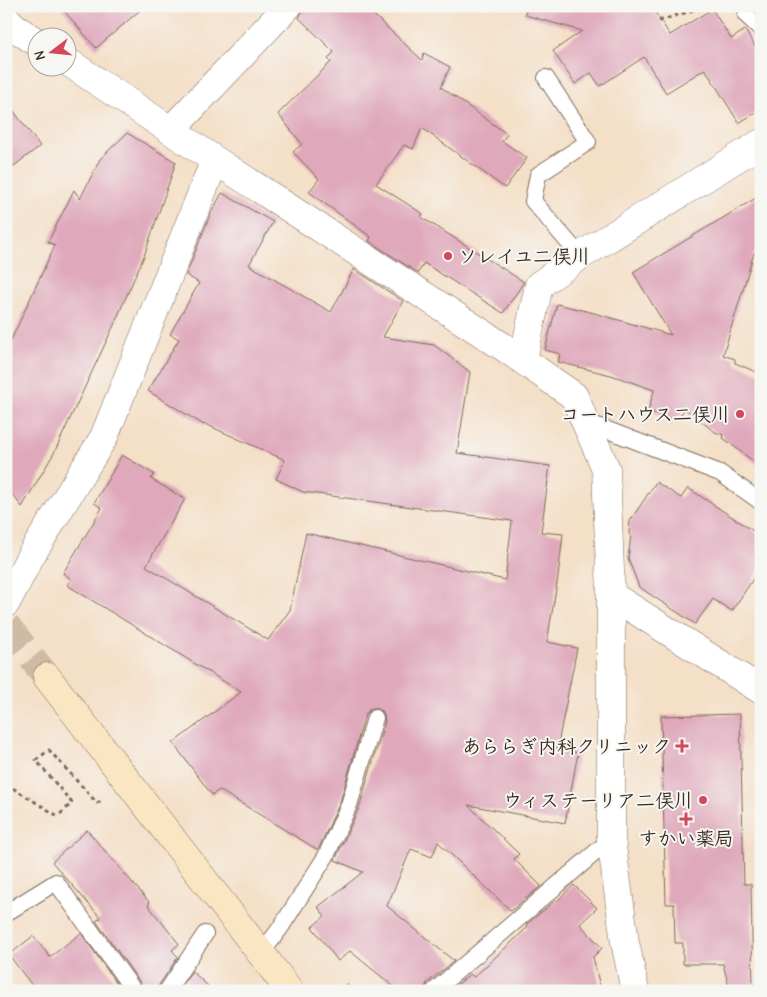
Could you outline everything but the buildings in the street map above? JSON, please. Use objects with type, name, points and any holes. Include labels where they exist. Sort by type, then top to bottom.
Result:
[{"type":"street","points":[[171,130],[288,6]]},
{"type":"street","points":[[6,19],[28,36]]},
{"type":"street","points":[[78,69],[214,160],[523,360],[574,396],[606,468],[612,595],[611,838],[625,942],[635,991]]},
{"type":"street","points":[[523,360],[539,285],[580,256],[761,143]]},
{"type":"street","points":[[6,603],[30,557],[104,437],[214,160]]},
{"type":"street","points":[[612,595],[761,690]]},
{"type":"street","points":[[48,677],[290,991]]},
{"type":"lane","points":[[746,16],[761,29]]},
{"type":"lane","points":[[546,78],[588,142],[538,175],[533,201],[580,256]]},
{"type":"lane","points":[[584,421],[720,473],[761,502]]},
{"type":"lane","points":[[261,954],[281,927],[326,856],[348,805],[374,718]]},
{"type":"lane","points":[[434,991],[611,838]]},
{"type":"lane","points":[[6,913],[56,882],[134,991]]},
{"type":"lane","points":[[167,991],[206,934]]},
{"type":"path","points":[[659,21],[706,6]]},
{"type":"path","points":[[6,784],[58,816],[72,803],[36,760],[49,750],[97,803],[104,800]]},
{"type":"path","points":[[346,985],[352,991]]},
{"type":"tunnel","points":[[6,625],[47,677]]},
{"type":"place","name":"ソレイユ二俣川","points":[[448,256]]},
{"type":"place","name":"コートハウス二俣川","points":[[740,414]]},
{"type":"place","name":"あららぎ内科クリニック","points":[[682,746]]},
{"type":"place","name":"ウィステーリア二俣川","points":[[703,800]]},
{"type":"place","name":"すかい薬局","points":[[686,819]]}]
